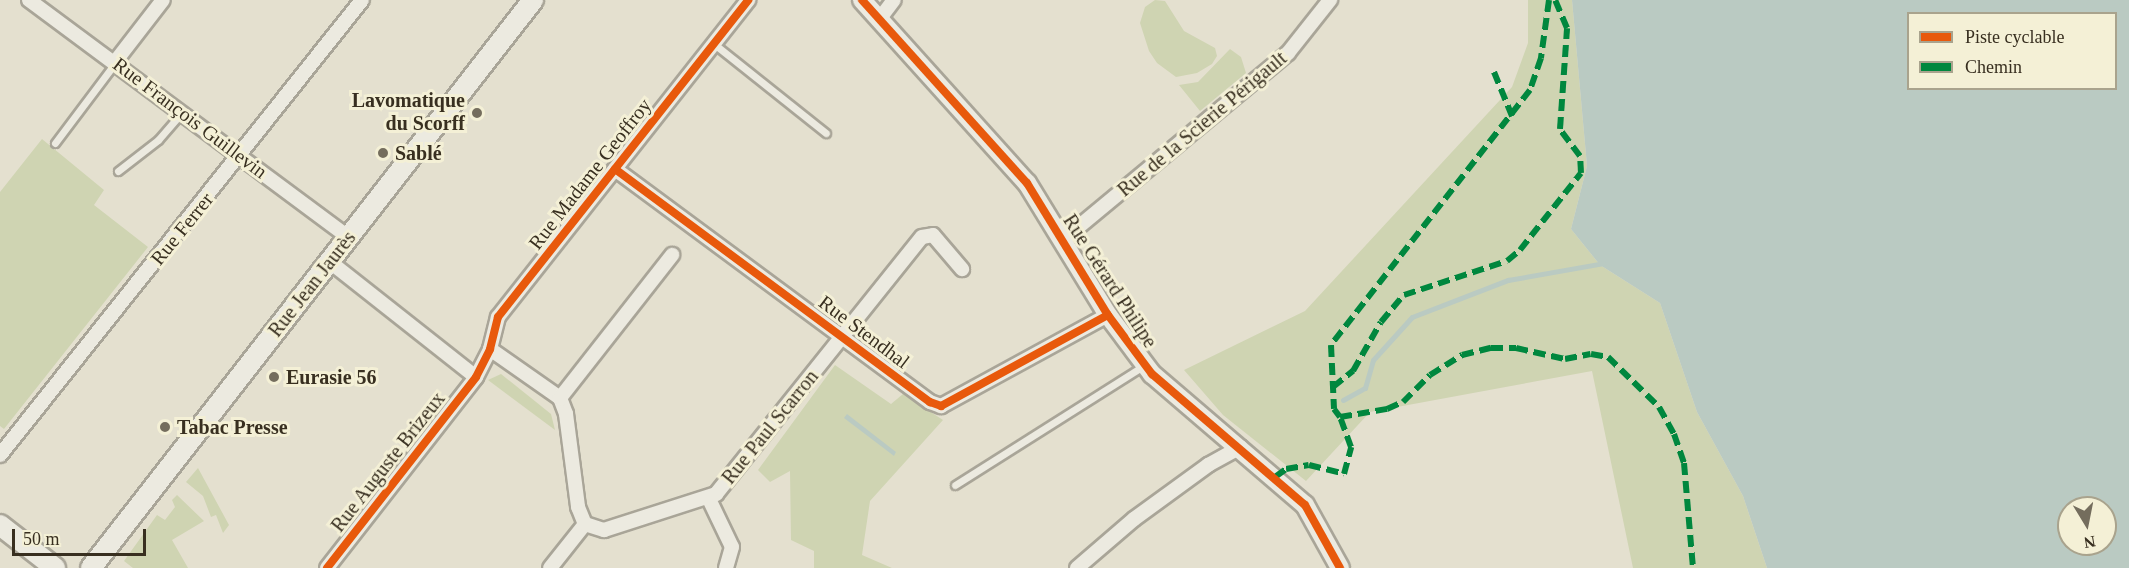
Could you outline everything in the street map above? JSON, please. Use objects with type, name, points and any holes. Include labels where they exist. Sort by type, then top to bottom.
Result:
[{"type":"main road","name":"Rue Jean Jaurès","points":[[91,568],[533,0]]},
{"type":"main road","points":[[0,525],[55,568]]},
{"type":"street","name":"Rue François Guillevin","points":[[29,0],[242,156],[349,238]]},
{"type":"street","points":[[115,62],[163,0]]},
{"type":"street","name":"Rue Ferrer","points":[[0,455],[242,156],[362,0]]},
{"type":"street","name":"Rue Madame Geoffroy","points":[[476,377],[490,349],[498,317],[748,0]]},
{"type":"street","name":"Rue Gérard Philipe","points":[[862,0],[880,17],[1027,183],[1064,239],[1108,315],[1145,365],[1305,505],[1340,568]]},
{"type":"street","points":[[880,17],[894,0]]},
{"type":"street","name":"Rue de la Scierie Périgault","points":[[1064,239],[1288,53],[1330,0]]},
{"type":"street","name":"Rue Stendhal","points":[[615,169],[843,335],[930,402],[941,406],[1108,315]]},
{"type":"street","name":"Rue Paul Scarron","points":[[585,524],[604,530],[709,500],[756,448],[922,237],[933,235],[962,269]]},
{"type":"street","points":[[560,398],[672,255]]},
{"type":"street","points":[[329,261],[476,377]]},
{"type":"street","points":[[490,349],[560,398],[567,414],[578,507],[585,524],[550,568]]},
{"type":"street","name":"Rue Auguste Brizeux","points":[[327,568],[476,377]]},
{"type":"street","points":[[1077,568],[1091,563],[1208,465],[1240,447]]},
{"type":"street","points":[[709,500],[732,547],[726,568]]},
{"type":"lane","points":[[714,44],[826,133]]},
{"type":"lane","points":[[55,143],[115,62]]},
{"type":"lane","points":[[118,171],[158,140],[182,112]]},
{"type":"lane","points":[[955,485],[1145,365]]},
{"type":"green space","points":[[1155,0],[1165,1],[1184,31],[1215,48],[1217,56],[1212,64],[1197,73],[1176,77],[1157,63],[1149,51],[1140,23],[1145,7]]},
{"type":"green space","points":[[1528,0],[1572,0],[1587,166],[1571,229],[1600,265],[1660,303],[1697,412],[1743,496],[1767,568],[1633,568],[1592,371],[1370,412],[1306,481],[1223,415],[1184,370],[1305,311],[1512,87],[1528,43]]},
{"type":"green space","points":[[1230,49],[1241,57],[1246,73],[1200,111],[1179,85],[1198,82]]},
{"type":"green space","points":[[42,139],[104,190],[94,205],[148,247],[4,429],[0,426],[0,192]]},
{"type":"green space","points":[[835,365],[891,404],[903,394],[943,420],[870,501],[862,555],[892,568],[814,568],[814,551],[791,540],[790,471],[770,482],[758,470]]},
{"type":"green space","points":[[501,374],[551,414],[555,430],[488,380]]},
{"type":"green space","points":[[198,468],[229,525],[223,533],[216,515],[211,517],[203,496],[186,482]]},
{"type":"green space","points":[[177,495],[204,521],[172,540],[188,568],[133,568],[124,561],[157,515],[165,520],[175,507],[172,500]]},
{"type":"shaded area","points":[[1572,0],[2129,0],[2129,568],[1767,568],[1743,496],[1697,412],[1660,303],[1600,265],[1571,229],[1587,166]]},
{"type":"shaded area","points":[[847,414],[896,452],[894,456],[844,418]]},
{"type":"waterway","points":[[1343,400],[1365,388],[1373,360],[1412,317],[1508,280],[1604,263]]},
{"type":"marked path","points":[[1549,0],[1541,58],[1530,90],[1331,345],[1334,409],[1340,417],[1387,409],[1403,402],[1430,375],[1462,355],[1491,348],[1516,348],[1565,359],[1591,354],[1608,357],[1659,407],[1674,434],[1684,463],[1693,568]]},
{"type":"marked path","points":[[1333,387],[1353,371],[1381,322],[1404,295],[1507,261],[1520,250],[1581,173],[1580,156],[1560,129],[1567,28],[1555,0]]},
{"type":"marked path","points":[[1494,72],[1512,116]]},
{"type":"marked path","points":[[1275,477],[1286,469],[1309,465],[1344,474],[1351,447],[1340,417]]},
{"type":"cycle path","points":[[327,568],[476,377],[490,349],[498,317],[748,0]]},
{"type":"cycle path","points":[[862,0],[1027,183],[1108,315],[1152,374],[1305,505],[1340,568]]},
{"type":"cycle path","points":[[615,169],[930,402],[941,406],[1108,315]]},
{"type":"place","name":"Lavomatique du Scorff","points":[[477,113]]},
{"type":"place","name":"Sablé","points":[[383,153]]},
{"type":"place","name":"Eurasie 56","points":[[274,377]]},
{"type":"place","name":"Tabac Presse","points":[[165,427]]}]
